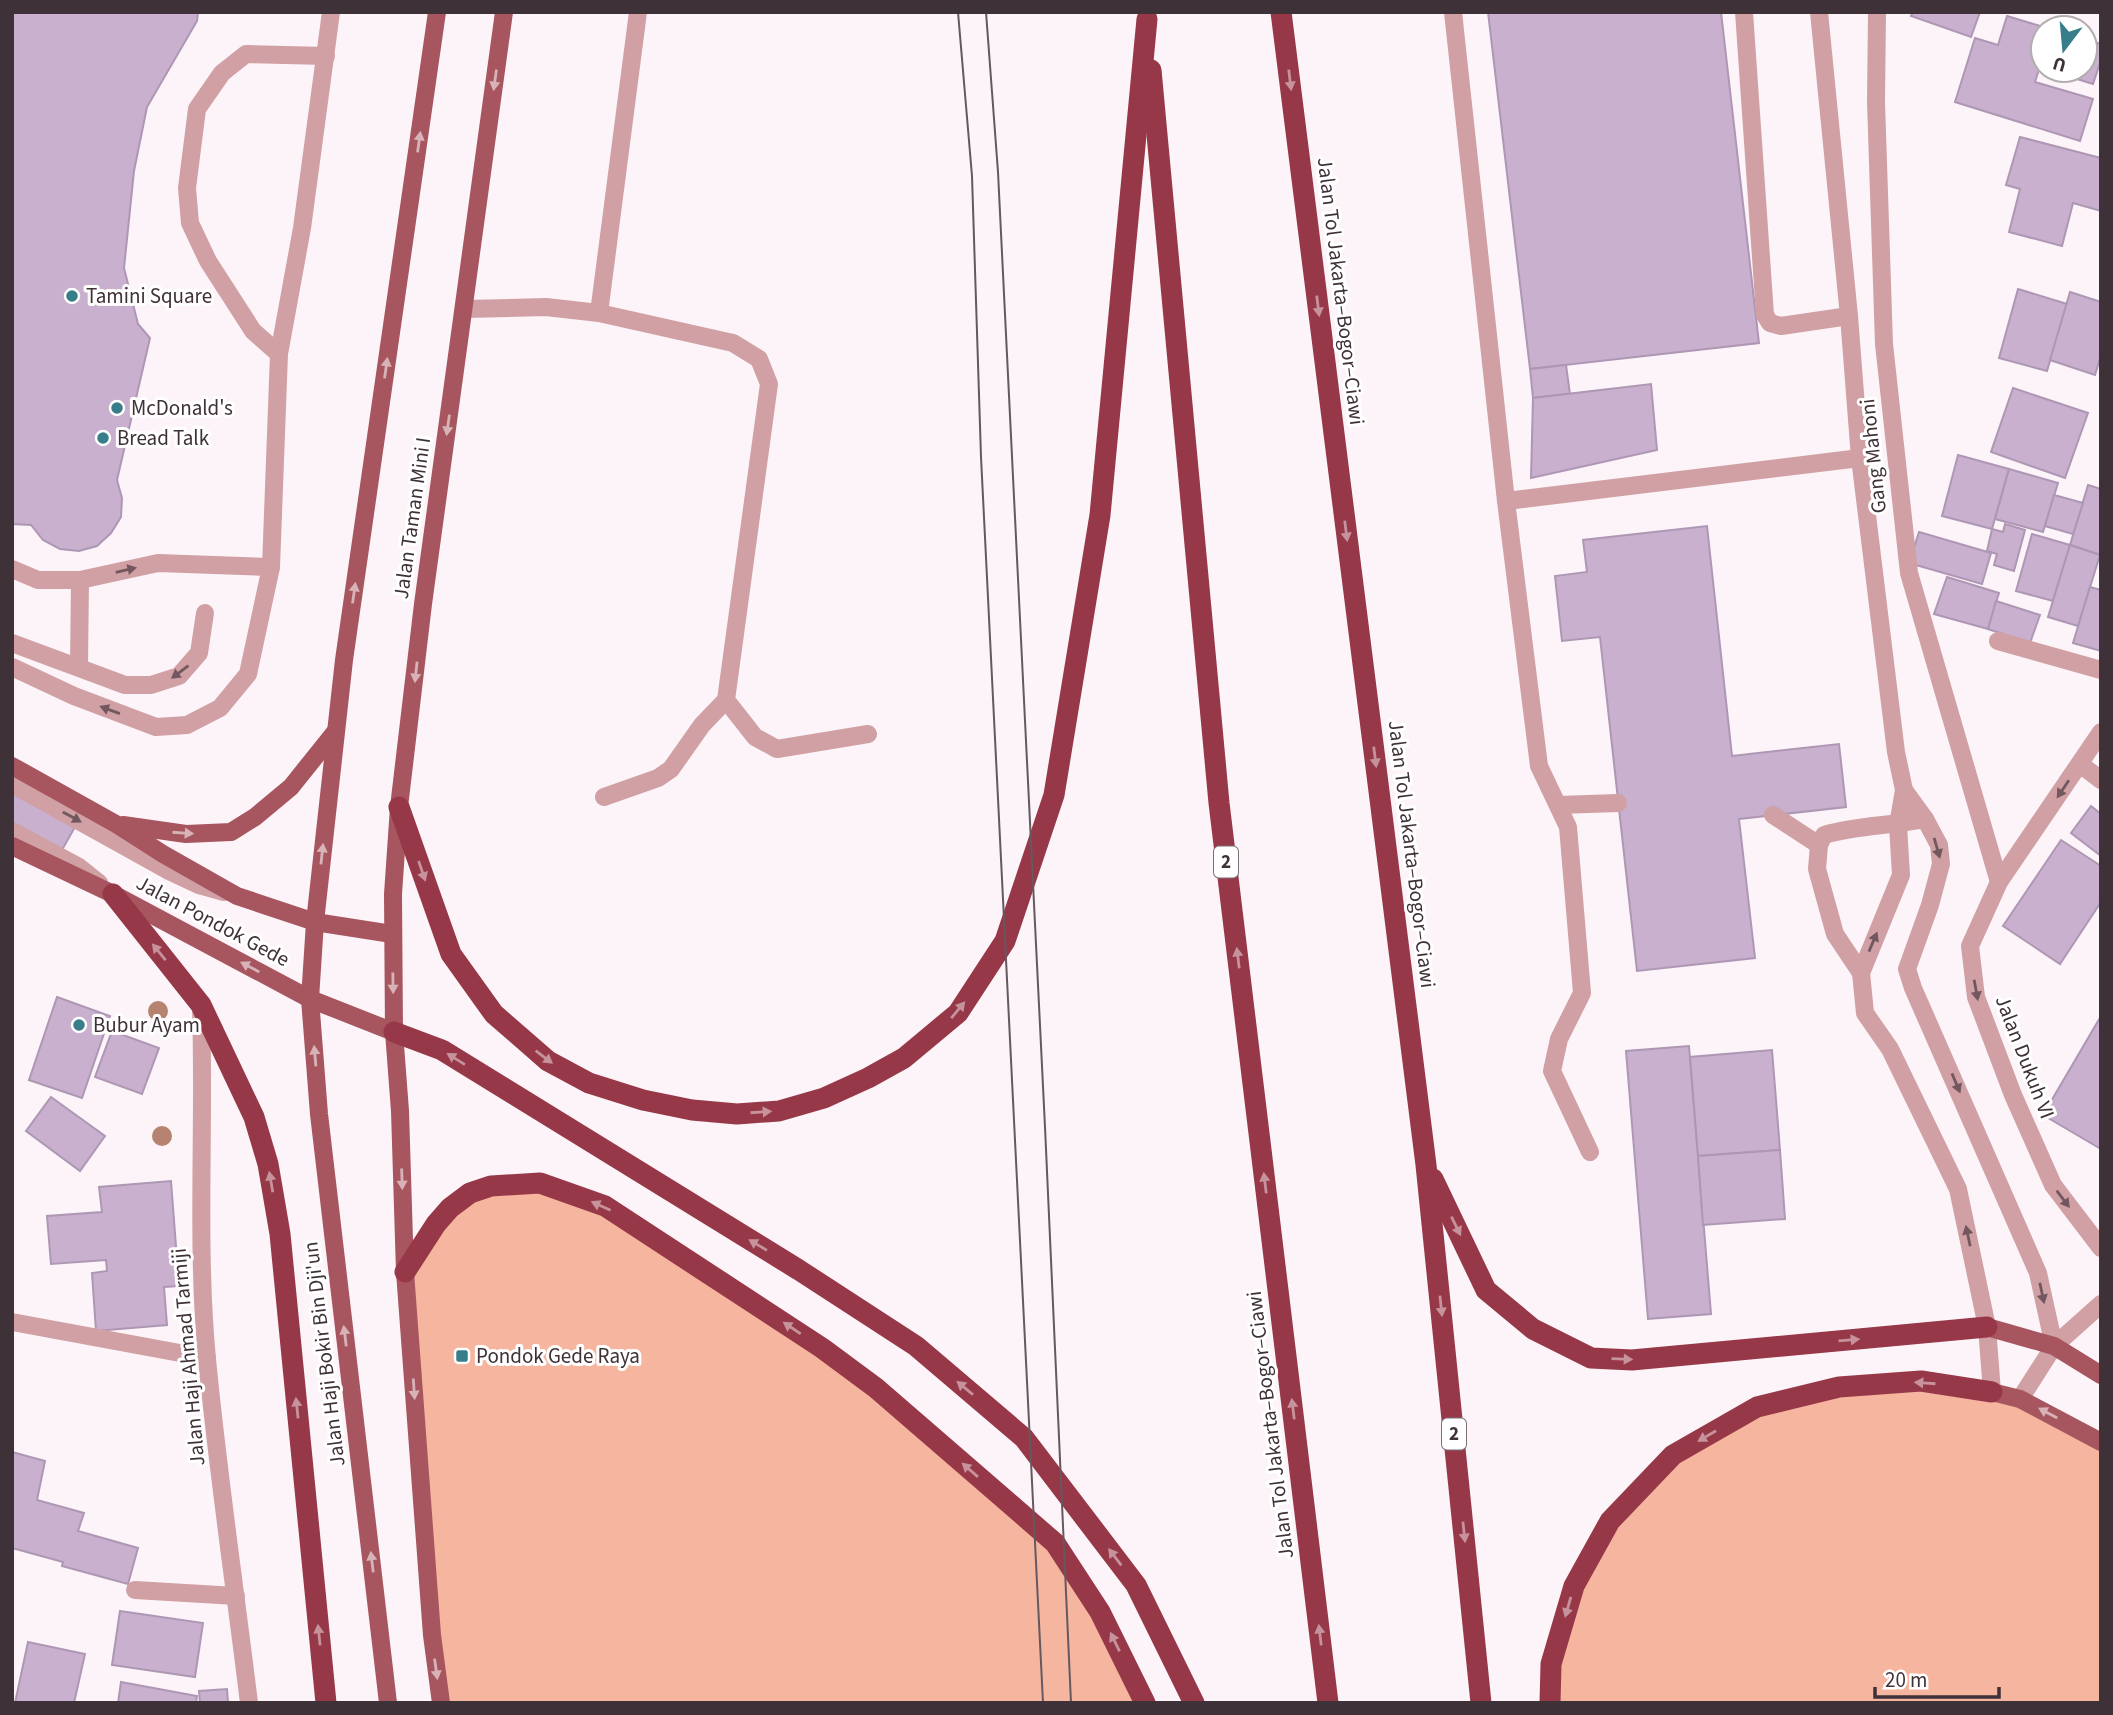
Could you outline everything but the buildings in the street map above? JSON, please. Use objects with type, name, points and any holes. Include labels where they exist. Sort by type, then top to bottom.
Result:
[{"type":"highway","name":"Jalan Tol Jakarta–Bogor–Ciawi","points":[[1281,12],[1426,1164],[1481,1703]]},
{"type":"highway","name":"Jalan Tol Jakarta–Bogor–Ciawi","points":[[1146,16],[1219,803],[1328,1703]]},
{"type":"highway","points":[[399,807],[451,954],[494,1014],[548,1060],[589,1083],[643,1100],[692,1110],[737,1114],[779,1111],[824,1098],[868,1078],[904,1058],[958,1013],[1005,940],[1054,795],[1100,514],[1146,16]]},
{"type":"highway","points":[[113,894],[201,1005],[254,1117],[268,1164],[280,1234],[326,1703]]},
{"type":"highway","points":[[394,1032],[442,1050],[799,1270],[916,1346],[1024,1438],[1136,1585],[1194,1703]]},
{"type":"highway","points":[[1426,1164],[1486,1290],[1533,1329],[1591,1358],[1632,1360],[1987,1327]]},
{"type":"highway","points":[[405,1272],[450,1208],[470,1193],[491,1186],[540,1183],[605,1206],[822,1348],[876,1388],[1055,1543],[1100,1612],[1145,1703]]},
{"type":"highway","points":[[1550,1703],[1551,1664],[1574,1586],[1610,1521],[1673,1455],[1757,1407],[1839,1387],[1921,1381],[1992,1391]]},
{"type":"main road","points":[[310,999],[315,922],[335,732],[438,12]]},
{"type":"main road","name":"Jalan Taman Mini I","points":[[394,1032],[392,934],[399,807],[423,604],[505,12]]},
{"type":"main road","points":[[116,824],[186,834],[231,832],[255,817],[291,787],[335,732]]},
{"type":"main road","name":"Jalan Pondok Gede","points":[[12,766],[237,896],[315,922],[392,934]]},
{"type":"main road","name":"Jalan Pondok Gede","points":[[12,846],[113,894],[310,999],[394,1032]]},
{"type":"main road","name":"Jalan Haji Bokir Bin Dji'un","points":[[310,999],[319,1114],[388,1703]]},
{"type":"main road","points":[[394,1032],[400,1111],[405,1272],[432,1635],[441,1703]]},
{"type":"main road","points":[[1987,1327],[2054,1346],[2101,1375]]},
{"type":"main road","points":[[1992,1391],[2020,1399],[2101,1442]]},
{"type":"street","points":[[12,667],[74,696],[156,727],[187,725],[220,708],[248,674],[271,567],[279,354],[302,228],[331,12]]},
{"type":"street","points":[[599,313],[639,12]]},
{"type":"street","points":[[1452,12],[1506,501],[1539,766],[1568,827],[1582,993],[1559,1039],[1552,1071],[1590,1152]]},
{"type":"street","points":[[1744,12],[1765,315],[1770,323],[1782,326],[1849,316]]},
{"type":"street","points":[[1819,12],[1860,458],[1903,790],[1898,825],[1901,875],[1861,973],[1865,1013],[1890,1049],[1958,1189],[1987,1327],[1992,1391]]},
{"type":"street","name":"Gang Mahoni","points":[[1877,12],[1876,102],[1884,344],[1909,573],[1999,882]]},
{"type":"street","points":[[279,354],[253,331],[208,261],[190,223],[187,188],[197,109],[222,73],[246,54],[326,56]]},
{"type":"street","points":[[464,309],[546,307],[599,313],[733,343],[759,359],[769,384],[726,700],[702,725],[671,769],[658,778],[604,797]]},
{"type":"street","points":[[1506,501],[1860,458]]},
{"type":"street","points":[[12,569],[38,580],[80,580],[158,563],[271,567]]},
{"type":"street","points":[[79,666],[80,580]]},
{"type":"street","points":[[12,643],[125,685],[151,685],[179,676],[199,653],[205,613]]},
{"type":"street","points":[[1998,641],[2101,670]]},
{"type":"street","points":[[726,700],[755,737],[777,749],[868,734]]},
{"type":"street","name":"Jalan Dukuh VI","points":[[2101,732],[1999,882],[1970,946],[1976,997],[2013,1095],[2053,1185],[2101,1248]]},
{"type":"street","points":[[2080,764],[2101,780]]},
{"type":"street","points":[[12,784],[167,870],[199,885],[237,896]]},
{"type":"street","points":[[1903,790],[1925,819],[1939,845],[1941,864],[1930,905],[1907,968],[1913,988],[2038,1273],[2054,1346]]},
{"type":"street","points":[[1558,805],[1618,803]]},
{"type":"street","points":[[1773,814],[1819,845]]},
{"type":"street","points":[[1861,973],[1835,934],[1817,869],[1819,845],[1824,835],[1843,830],[1898,825],[1925,819]]},
{"type":"street","points":[[12,831],[79,867],[113,894]]},
{"type":"street","name":"Jalan Haji Ahmad Tarmiji","points":[[201,1005],[203,1080],[200,1221],[207,1358],[249,1703]]},
{"type":"street","points":[[2020,1399],[2054,1346],[2101,1304]]},
{"type":"street","points":[[12,1322],[207,1358]]},
{"type":"street","points":[[135,1590],[236,1597]]},
{"type":"shaded area","points":[[540,1183],[605,1206],[774,1316],[1055,1543],[1145,1703],[441,1703],[405,1272],[450,1208]]},
{"type":"shaded area","points":[[1839,1387],[1992,1391],[2101,1442],[2101,1703],[1550,1703],[1574,1586],[1673,1455],[1757,1407]]},
{"type":"tram line","points":[[958,12],[972,176],[981,457],[1043,1703]]},
{"type":"tram line","points":[[986,12],[998,172],[1071,1703]]},
{"type":"place","name":"Tamini Square","points":[[72,296]]},
{"type":"place","name":"McDonald's","points":[[117,408]]},
{"type":"place","name":"Bread Talk","points":[[103,438]]},
{"type":"place","name":"Bubur Ayam","points":[[79,1025]]},
{"type":"place","name":"Pondok Gede Raya","points":[[462,1356]]}]
